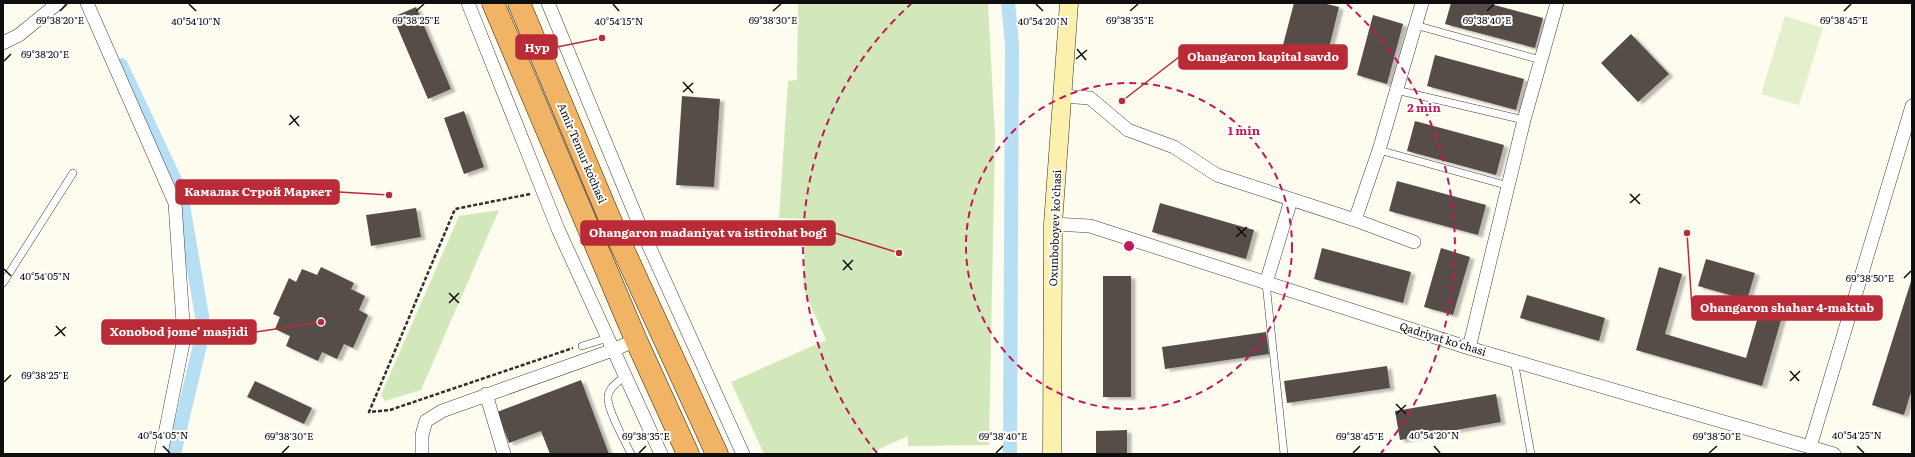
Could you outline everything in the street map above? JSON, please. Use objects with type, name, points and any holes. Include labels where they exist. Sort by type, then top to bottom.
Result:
[{"type":"highway","points":[[493,3],[636,340],[688,454]]},
{"type":"highway","name":"Amir Temur koʻchasi","points":[[519,3],[617,236],[717,454]]},
{"type":"main road","name":"Oxunboboyev ko'chasi","points":[[1052,454],[1053,224],[1069,3]]},
{"type":"street","points":[[87,3],[175,203],[184,338],[161,454]]},
{"type":"street","points":[[468,3],[542,191],[661,454]]},
{"type":"street","points":[[548,3],[640,226],[743,454]]},
{"type":"street","points":[[1355,220],[1379,150],[1422,3]]},
{"type":"street","points":[[1469,348],[1524,120],[1556,3]]},
{"type":"street","points":[[3,43],[19,35],[55,4]]},
{"type":"street","points":[[1062,96],[1090,98],[1128,130],[1174,147],[1217,175],[1355,220],[1414,242]]},
{"type":"street","points":[[1810,447],[1912,106]]},
{"type":"street","points":[[1266,283],[1291,200]]},
{"type":"street","name":"Qadriyat ko'chasi","points":[[1053,224],[1090,226],[1469,348],[1834,454]]},
{"type":"street","points":[[422,454],[422,435],[426,421],[442,411],[611,344],[636,340]]},
{"type":"street","points":[[486,394],[504,454]]},
{"type":"lane","points":[[1416,25],[1541,60]]},
{"type":"lane","points":[[1396,90],[1524,120]]},
{"type":"lane","points":[[1379,150],[1509,186]]},
{"type":"lane","points":[[3,283],[73,173]]},
{"type":"lane","points":[[1266,283],[1284,454]]},
{"type":"lane","points":[[582,346],[611,344]]},
{"type":"lane","points":[[1514,360],[1531,454]]},
{"type":"lane","points":[[625,376],[611,389],[608,397],[613,416],[631,454]]},
{"type":"path","points":[[542,191],[455,209],[369,412],[390,410],[582,346]]},
{"type":"green space","points":[[798,3],[988,3],[995,136],[989,445],[908,446],[908,436],[868,454],[764,454],[731,382],[826,340],[803,288],[806,219],[779,218],[788,81],[797,80]]},
{"type":"green space","points":[[1785,16],[1823,28],[1799,105],[1761,94]]},
{"type":"green space","points":[[499,210],[421,390],[385,401],[381,395],[459,216]]},
{"type":"building","points":[[1294,3],[1323,3],[1339,7],[1327,56],[1283,45]]},
{"type":"building","points":[[1451,3],[1487,3],[1543,18],[1535,48],[1445,24]]},
{"type":"building","points":[[416,7],[451,89],[428,99],[393,17]]},
{"type":"building","points":[[1373,15],[1403,24],[1387,84],[1357,75]]},
{"type":"building","points":[[1631,34],[1669,74],[1638,102],[1601,63]]},
{"type":"building","points":[[1435,55],[1524,79],[1516,110],[1427,86]]},
{"type":"building","points":[[682,96],[720,99],[714,187],[676,185]]},
{"type":"building","points":[[464,111],[484,167],[464,174],[444,118]]},
{"type":"building","points":[[1415,121],[1504,145],[1496,175],[1407,151]]},
{"type":"building","points":[[1397,181],[1486,205],[1478,235],[1389,211]]},
{"type":"building","points":[[1160,203],[1254,230],[1246,259],[1152,232]]},
{"type":"building","points":[[416,208],[421,237],[371,246],[366,215]]},
{"type":"building","points":[[1322,248],[1411,272],[1403,303],[1314,279]]},
{"type":"building","points":[[1441,248],[1470,257],[1453,315],[1424,307]]},
{"type":"building","points":[[1706,259],[1755,273],[1747,300],[1698,286]]},
{"type":"building","points":[[321,267],[354,283],[351,289],[365,296],[359,310],[368,315],[353,348],[344,344],[337,359],[322,352],[318,361],[286,346],[290,336],[275,329],[280,317],[273,314],[289,278],[296,282],[302,269],[317,275]]},
{"type":"building","points":[[1659,267],[1682,274],[1665,334],[1746,358],[1764,296],[1786,303],[1762,386],[1636,350]]},
{"type":"building","points":[[1103,276],[1131,276],[1131,397],[1103,397]]},
{"type":"building","points":[[1912,278],[1912,389],[1904,415],[1872,405]]},
{"type":"building","points":[[1527,295],[1605,318],[1599,341],[1520,318]]},
{"type":"building","points":[[1266,332],[1269,354],[1165,369],[1162,347]]},
{"type":"building","points":[[1387,366],[1390,388],[1287,403],[1284,381]]},
{"type":"building","points":[[581,380],[609,454],[550,454],[541,431],[509,443],[497,412]]},
{"type":"building","points":[[255,381],[312,408],[304,424],[247,397]]},
{"type":"building","points":[[1496,394],[1501,422],[1400,440],[1395,411]]},
{"type":"building","points":[[1127,430],[1127,454],[1096,454],[1096,431]]},
{"type":"waterway","points":[[1008,3],[1012,44],[1010,454]]},
{"type":"waterway","points":[[121,65],[181,193],[204,328],[174,454]]},
{"type":"place","name":"Нур","points":[[602,38]]},
{"type":"place","name":"Ohangaron kapital savdo","points":[[1122,101]]},
{"type":"place","name":"Камалак Строй Маркет","points":[[389,195]]},
{"type":"place","name":"Ohangaron shahar 4-maktab","points":[[1687,233]]},
{"type":"place","name":"Ohangaron madaniyat va istirohat bogʻi","points":[[899,253]]},
{"type":"place","name":"Xonobod jome’ masjidi","points":[[321,322]]}]
